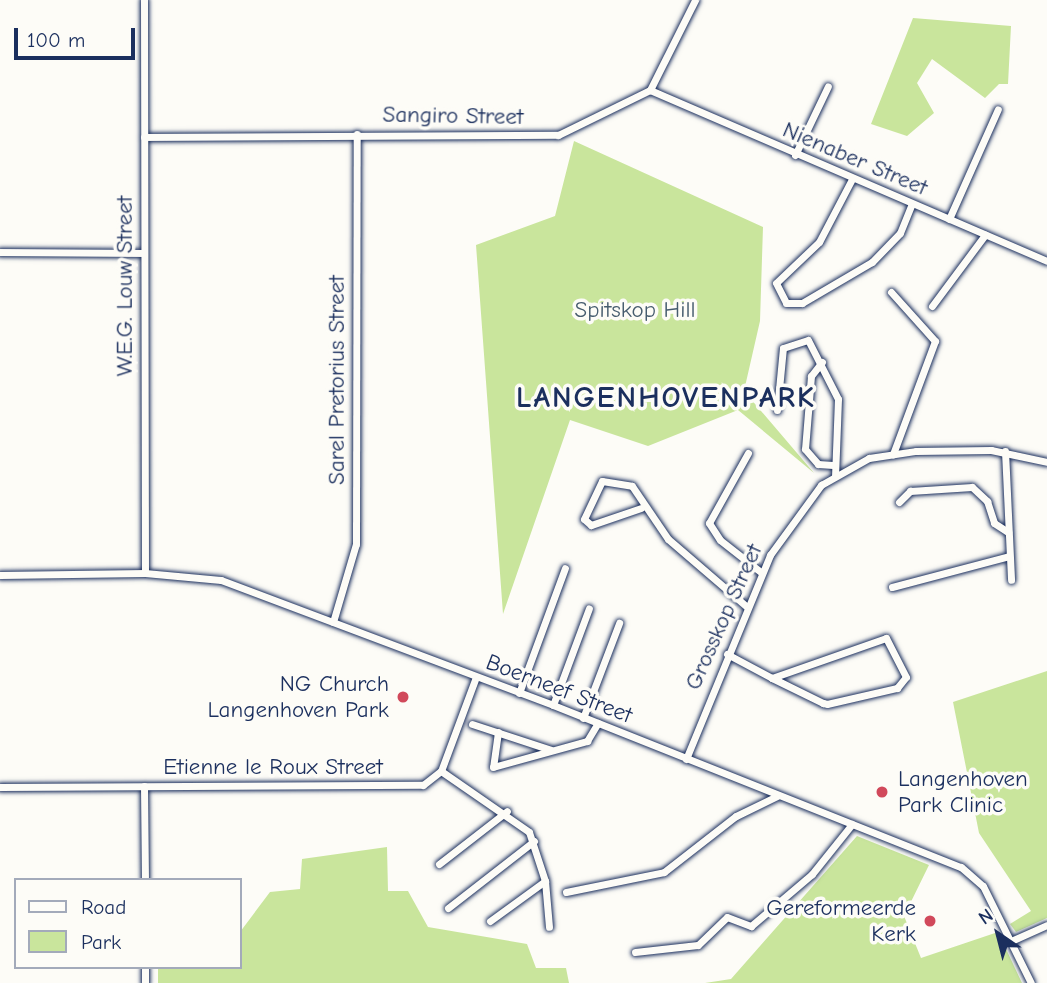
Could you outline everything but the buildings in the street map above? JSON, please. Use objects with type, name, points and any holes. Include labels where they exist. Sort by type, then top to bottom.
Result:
[{"type":"street","name":"W.E.G. Louw Street","points":[[144,0],[145,573]]},
{"type":"street","points":[[650,90],[695,0]]},
{"type":"street","points":[[795,155],[828,86]]},
{"type":"street","name":"Sangiro Street","points":[[144,137],[558,135],[650,90]]},
{"type":"street","name":"Nienaber Street","points":[[650,90],[795,155],[1047,261]]},
{"type":"street","points":[[949,219],[998,109]]},
{"type":"street","name":"Sarel Pretorius Street","points":[[333,622],[356,544],[357,134]]},
{"type":"street","points":[[852,179],[814,249],[776,283],[786,303],[802,303],[872,262],[900,233],[912,204]]},
{"type":"street","points":[[932,306],[985,234]]},
{"type":"street","points":[[0,253],[143,253]]},
{"type":"street","points":[[891,292],[936,341],[892,454]]},
{"type":"street","points":[[777,410],[786,344],[808,340],[822,362],[838,399],[833,465],[835,476]]},
{"type":"street","points":[[822,362],[811,376],[805,449],[818,464],[833,465]]},
{"type":"street","points":[[1005,452],[1011,580]]},
{"type":"street","name":"Grosskop Street","points":[[686,759],[762,572],[797,515],[835,476],[892,454],[1005,452],[1047,462]]},
{"type":"street","points":[[748,453],[709,523],[720,540],[762,572]]},
{"type":"street","points":[[641,508],[591,525],[584,519],[604,480],[634,488],[641,508],[746,606]]},
{"type":"street","points":[[900,502],[910,491],[972,487],[988,501],[994,523],[1008,532]]},
{"type":"street","points":[[892,587],[1009,556]]},
{"type":"street","points":[[519,693],[565,568]]},
{"type":"street","name":"Boerneef Street","points":[[0,575],[145,573],[221,580],[553,705],[968,872],[1011,941],[1031,983]]},
{"type":"street","points":[[553,705],[589,608]]},
{"type":"street","points":[[583,718],[619,623]]},
{"type":"street","points":[[727,654],[772,678],[832,704],[897,688],[906,677],[886,638],[772,678]]},
{"type":"street","points":[[476,677],[441,771],[507,811],[534,841],[545,881],[548,927]]},
{"type":"street","points":[[498,732],[492,767],[587,741],[598,723]]},
{"type":"street","points":[[471,724],[552,750]]},
{"type":"street","name":"Etienne le Roux Street","points":[[0,787],[406,786],[423,785],[441,771]]},
{"type":"street","points":[[145,786],[145,878]]},
{"type":"street","points":[[566,892],[664,872],[736,816],[777,796]]},
{"type":"street","points":[[439,864],[507,811]]},
{"type":"street","points":[[635,952],[698,944],[727,916],[751,926],[812,874],[852,824]]},
{"type":"street","points":[[448,908],[534,841]]},
{"type":"street","points":[[491,921],[545,881]]},
{"type":"street","points":[[1011,941],[1047,925]]},
{"type":"green space","points":[[913,18],[1011,26],[1008,84],[999,84],[985,98],[932,59],[917,83],[934,113],[907,136],[871,124]]},
{"type":"green space","name":"Spitskop Hill","points":[[574,141],[763,227],[760,321],[744,391],[814,473],[738,410],[648,446],[570,420],[503,614],[476,245],[555,216]]},
{"type":"green space","points":[[1047,671],[1047,918],[1016,932],[1010,924],[1031,911],[979,833],[953,702]]},
{"type":"green space","points":[[857,836],[929,865],[904,916],[921,958],[998,932],[1022,983],[705,983],[731,979]]},
{"type":"green space","points":[[387,847],[388,891],[408,891],[428,927],[527,944],[536,968],[566,968],[569,983],[158,983],[158,969],[242,969],[242,929],[270,892],[300,889],[302,859]]},
{"type":"place","name":"NG Church Langenhoven Park","points":[[403,697]]},
{"type":"place","name":"Langenhoven Park Clinic","points":[[882,792]]},
{"type":"place","name":"Gereformeerde Kerk","points":[[930,921]]},
{"type":"district","name":"LANGENHOVENPARK","points":[[666,398]]}]
